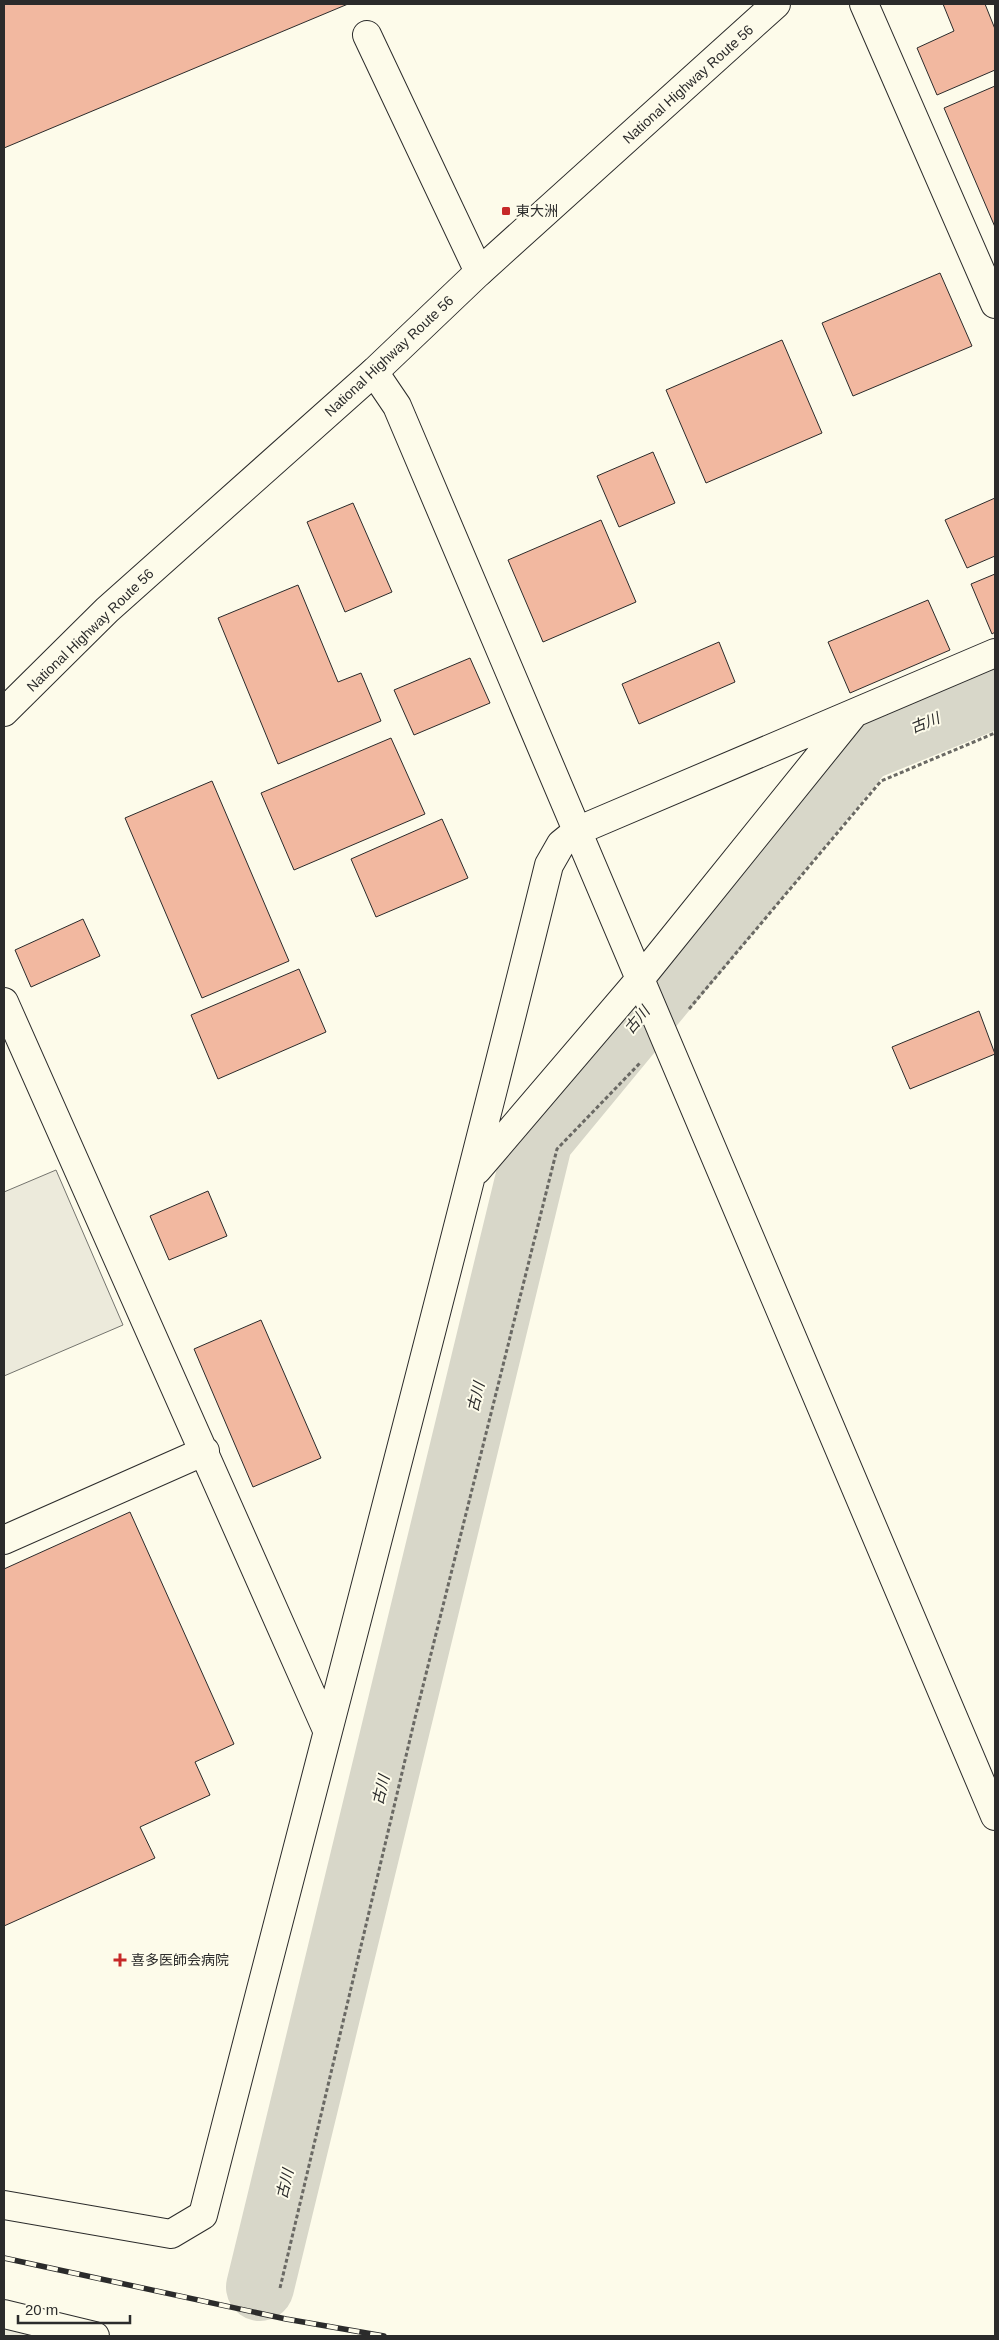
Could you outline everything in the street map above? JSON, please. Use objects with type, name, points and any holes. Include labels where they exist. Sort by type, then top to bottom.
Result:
[{"type":"main road","name":"National Highway Route 56","points":[[4,712],[107,610],[374,372],[479,272],[776,4]]},
{"type":"main road","points":[[864,4],[995,304]]},
{"type":"main road","points":[[366,35],[479,272]]},
{"type":"main road","points":[[374,372],[397,406],[995,1816]]},
{"type":"main road","points":[[4,2205],[171,2234],[203,2215],[327,1730],[473,1174],[549,865],[560,844],[577,831],[995,653]]},
{"type":"main road","points":[[473,1174],[640,979],[855,713]]},
{"type":"main road","points":[[4,1002],[205,1451],[327,1730]]},
{"type":"main road","points":[[4,1540],[205,1451]]},
{"type":"main road","points":[[4,2314],[95,2336]]},
{"type":"path","points":[[280,2288],[412,1728],[557,1149],[665,1037],[881,781],[995,733]]},
{"type":"shaded area","points":[[56,1170],[123,1325],[4,1376],[4,1192]]},
{"type":"shaded area","points":[[4,2327],[33,2336],[4,2336]]},
{"type":"building","points":[[4,4],[348,4],[4,148]]},
{"type":"building","points":[[943,4],[985,4],[995,29],[995,70],[937,95],[917,48],[954,31]]},
{"type":"building","points":[[995,86],[995,227],[944,108]]},
{"type":"building","points":[[940,273],[972,346],[853,396],[822,323]]},
{"type":"building","points":[[782,340],[822,433],[706,483],[666,390]]},
{"type":"building","points":[[653,452],[675,503],[619,527],[597,476]]},
{"type":"building","points":[[995,498],[995,556],[967,568],[945,520]]},
{"type":"building","points":[[353,503],[392,592],[345,612],[307,522]]},
{"type":"building","points":[[601,520],[636,602],[543,642],[508,560]]},
{"type":"building","points":[[995,574],[995,632],[992,634],[971,584]]},
{"type":"building","points":[[298,585],[338,682],[361,673],[381,721],[278,764],[218,618]]},
{"type":"building","points":[[928,600],[950,650],[850,693],[828,642]]},
{"type":"building","points":[[719,642],[735,682],[639,724],[622,684]]},
{"type":"building","points":[[470,658],[490,703],[414,735],[394,690]]},
{"type":"building","points":[[391,738],[425,814],[294,870],[261,793]]},
{"type":"building","points":[[212,781],[289,961],[202,998],[125,818]]},
{"type":"building","points":[[442,819],[468,878],[376,917],[351,859]]},
{"type":"building","points":[[83,919],[100,956],[31,987],[15,950]]},
{"type":"building","points":[[299,969],[326,1032],[218,1079],[191,1015]]},
{"type":"building","points":[[979,1011],[995,1054],[910,1089],[892,1047]]},
{"type":"building","points":[[208,1191],[227,1236],[169,1260],[150,1216]]},
{"type":"building","points":[[261,1320],[321,1458],[253,1487],[194,1349]]},
{"type":"building","points":[[130,1512],[234,1744],[195,1762],[210,1795],[140,1827],[155,1858],[4,1926],[4,1569]]},
{"type":"waterway","name":"古川","points":[[260,2287],[539,1139],[862,748],[995,694]]},
{"type":"railway","points":[[4,2258],[286,2319],[384,2336]]},
{"type":"place","name":"東大洲","points":[[506,211]]},
{"type":"place","name":"喜多医師会病院","points":[[120,1960]]}]
